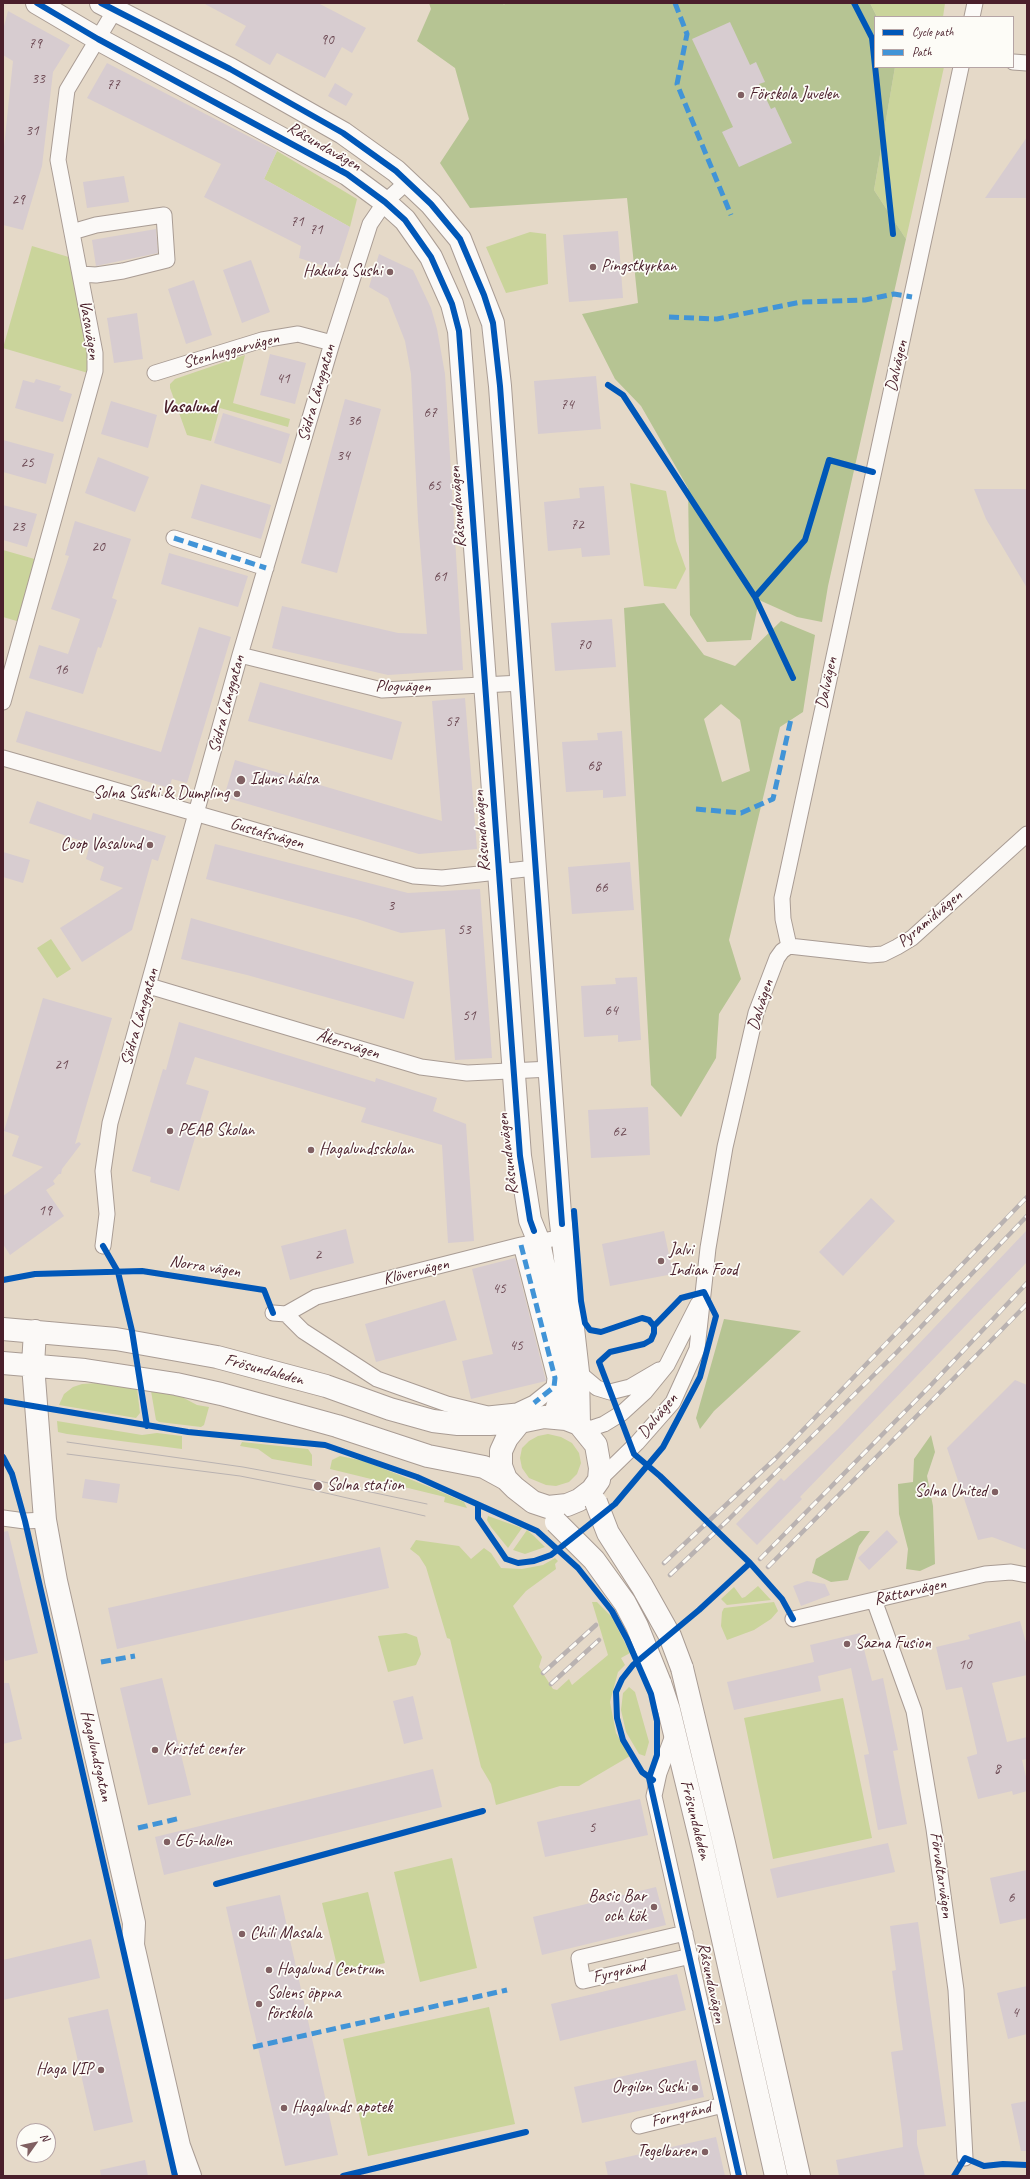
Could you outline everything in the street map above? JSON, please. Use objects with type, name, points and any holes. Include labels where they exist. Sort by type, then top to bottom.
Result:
[{"type":"street","name":"Råsundavägen","points":[[37,3],[98,39],[347,174],[385,202],[405,220],[430,257],[452,304],[459,331],[520,1156],[530,1220],[530,1243],[563,1361],[560,1398],[554,1417]]},
{"type":"street","points":[[972,16],[975,3]]},
{"type":"street","name":"Råsundavägen","points":[[110,5],[343,133],[408,181],[431,204],[460,239],[493,323],[500,386],[563,1238],[583,1427]]},
{"type":"street","name":"Vasavägen","points":[[3,702],[95,371],[95,352],[58,160],[67,90],[98,39],[110,5]]},
{"type":"street","points":[[1014,62],[1027,63]]},
{"type":"street","name":"Dalvägen","points":[[596,1490],[673,1402],[697,1350],[708,1248],[726,1147],[756,1013],[777,958],[782,951],[789,946],[783,919],[782,898],[961,68]]},
{"type":"street","name":"Södra Långgatan","points":[[103,1246],[107,1214],[103,1171],[110,1123],[240,656],[332,343],[370,224],[385,202],[408,181]]},
{"type":"street","points":[[72,232],[96,225],[164,215],[167,260],[122,271],[96,275],[80,274]]},
{"type":"street","name":"Stenhuggarvägen","points":[[155,373],[262,340],[298,334],[332,343]]},
{"type":"street","points":[[174,538],[266,568]]},
{"type":"street","name":"Plogvägen","points":[[240,656],[382,690],[522,683]]},
{"type":"street","name":"Gustafsvägen","points":[[3,758],[414,876],[442,878],[536,868]]},
{"type":"street","name":"Pyramidvägen","points":[[789,946],[870,955],[884,954],[912,938],[1027,834]]},
{"type":"street","name":"Åkersvägen","points":[[149,986],[421,1067],[467,1073],[551,1069]]},
{"type":"street","name":"Klövervägen","points":[[530,1243],[555,1378],[554,1387],[534,1403],[516,1411],[488,1414],[447,1404],[377,1379],[302,1331],[279,1313],[316,1297],[530,1243],[563,1238]]},
{"type":"street","name":"Dalvägen","points":[[583,1427],[604,1424],[622,1413],[645,1392],[667,1365],[704,1292]]},
{"type":"street","name":"Frösundaleden","points":[[3,1329],[116,1339],[217,1357],[326,1386],[390,1409],[433,1421],[458,1424],[520,1422]]},
{"type":"street","name":"Hagalundsgatan","points":[[35,1331],[33,1365],[45,1520],[56,1581],[134,1923],[133,1945],[179,2146],[190,2176]]},
{"type":"street","name":"Frösundaleden","points":[[3,1363],[121,1375],[221,1394],[337,1426],[428,1456],[484,1467],[506,1479]]},
{"type":"street","points":[[578,1372],[597,1388],[610,1392],[630,1387],[667,1365]]},
{"type":"street","points":[[554,1417],[566,1418],[583,1427],[596,1445],[600,1468],[596,1490],[579,1500],[561,1507],[548,1507],[534,1502],[506,1479],[501,1466],[501,1451],[507,1438],[520,1422],[554,1417]]},
{"type":"street","name":"Frösundaleden","points":[[596,1490],[608,1533],[642,1586],[670,1636],[682,1668],[724,1843],[799,2176]]},
{"type":"street","name":"Frösundaleden","points":[[534,1502],[594,1560],[625,1603],[638,1626],[660,1683],[704,1854],[776,2176]]},
{"type":"street","points":[[3,1518],[25,1521],[45,1520]]},
{"type":"street","name":"Rättarvägen","points":[[793,1619],[985,1574],[1011,1572],[1027,1575]]},
{"type":"street","name":"Förvaltarvägen","points":[[874,1600],[914,1711],[934,1829],[956,1990],[965,2158]]},
{"type":"street","name":"Råsundavägen","points":[[674,1733],[659,1773],[654,1796],[739,2176]]},
{"type":"street","name":"Fyrgränd","points":[[685,1933],[579,1958],[583,1980],[691,1956]]},
{"type":"street","name":"Forngränd","points":[[639,2126],[723,2105]]},
{"type":"green space","points":[[429,3],[503,3],[504,5],[505,3],[870,3],[876,16],[874,16],[874,68],[895,68],[874,190],[906,239],[828,586],[822,622],[797,617],[759,600],[751,640],[707,642],[690,615],[688,488],[641,406],[615,379],[582,314],[638,303],[627,198],[470,208],[440,163],[469,119],[455,68],[417,41],[431,9]]},
{"type":"green space","points":[[870,3],[945,3],[943,16],[876,16]]},
{"type":"green space","points":[[895,68],[944,68],[906,239],[874,190]]},
{"type":"green space","points":[[277,151],[357,199],[350,227],[264,179]]},
{"type":"green space","points":[[530,232],[546,234],[548,284],[506,293],[486,247]]},
{"type":"green space","points":[[32,246],[72,258],[91,361],[88,373],[3,348]]},
{"type":"green space","points":[[245,355],[233,403],[290,419],[288,427],[220,408],[211,441],[187,435],[170,388],[170,384],[175,379]]},
{"type":"green space","points":[[630,483],[666,491],[676,541],[686,569],[676,589],[644,586]]},
{"type":"green space","points":[[3,550],[38,560],[20,622],[3,617]]},
{"type":"green space","points":[[664,603],[704,655],[735,666],[781,621],[815,635],[803,712],[780,727],[729,940],[741,979],[719,1014],[716,1058],[681,1117],[651,1085],[624,608]],"holes":[[[721,704],[740,720],[750,771],[722,782],[704,719]]]},
{"type":"green space","points":[[51,939],[71,969],[57,978],[37,948]]},
{"type":"green space","points":[[724,1319],[801,1331],[714,1411],[700,1429],[696,1418]]},
{"type":"green space","points":[[98,1383],[137,1388],[140,1413],[136,1418],[59,1405],[64,1394],[73,1387],[82,1384]]},
{"type":"green space","points":[[151,1391],[180,1396],[197,1405],[209,1407],[204,1425],[201,1427],[159,1422],[156,1420]]},
{"type":"green space","points":[[57,1421],[142,1435],[157,1433],[182,1436],[182,1449],[58,1432]]},
{"type":"green space","points":[[548,1434],[561,1437],[572,1443],[579,1453],[581,1463],[577,1474],[569,1482],[556,1486],[546,1485],[529,1478],[522,1468],[520,1458],[522,1448],[529,1441],[538,1436]]},
{"type":"green space","points":[[931,1435],[935,1452],[927,1476],[933,1506],[935,1564],[920,1571],[906,1569],[908,1549],[899,1514],[898,1484],[913,1482],[914,1459]]},
{"type":"green space","points":[[242,1442],[308,1449],[312,1455],[312,1466],[272,1459],[258,1449],[240,1446]]},
{"type":"green space","points":[[340,1456],[364,1461],[432,1488],[464,1502],[467,1508],[444,1502],[445,1497],[330,1469],[332,1460]]},
{"type":"green space","points":[[488,1516],[522,1528],[508,1548],[491,1527],[487,1520]]},
{"type":"green space","points":[[527,1530],[545,1547],[525,1554],[513,1550]]},
{"type":"green space","points":[[860,1531],[870,1531],[859,1546],[848,1580],[831,1582],[812,1573],[816,1559]]},
{"type":"green space","points":[[416,1540],[459,1546],[471,1559],[484,1548],[491,1553],[501,1568],[522,1569],[543,1565],[555,1558],[558,1561],[555,1564],[556,1569],[526,1591],[513,1606],[542,1657],[539,1667],[553,1689],[557,1690],[569,1679],[572,1685],[608,1655],[592,1602],[597,1602],[612,1617],[630,1653],[621,1658],[625,1665],[618,1672],[610,1702],[616,1733],[630,1756],[579,1786],[560,1786],[496,1805],[491,1784],[481,1767],[450,1639],[447,1638],[426,1567],[419,1556],[410,1549]]},
{"type":"green space","points":[[758,1586],[771,1600],[727,1605],[721,1599],[734,1587],[742,1598]]},
{"type":"green space","points":[[774,1602],[778,1611],[771,1619],[754,1630],[727,1640],[721,1626],[722,1612],[724,1608]]},
{"type":"green space","points":[[406,1633],[417,1637],[421,1654],[416,1665],[388,1672],[378,1636]]},
{"type":"green space","points":[[629,1687],[635,1692],[649,1742],[645,1756],[639,1754],[626,1732],[621,1710],[623,1693]]},
{"type":"green space","points":[[843,1698],[872,1838],[773,1859],[744,1718]]},
{"type":"green space","points":[[452,1858],[477,1968],[420,1982],[394,1872]]},
{"type":"green space","points":[[368,1892],[385,1963],[339,1974],[322,1903]]},
{"type":"green space","points":[[489,2007],[515,2124],[368,2156],[343,2039]]},
{"type":"building","points":[[203,3],[318,3],[366,28],[352,53],[342,47],[325,78],[277,53],[270,65],[235,45],[246,26]]},
{"type":"building","points":[[8,11],[70,45],[53,72],[42,166],[23,230],[3,225],[3,156],[13,61],[3,55],[3,30]]},
{"type":"building","name":"Förskola Juvelen","points":[[730,22],[750,65],[756,62],[765,82],[759,84],[771,109],[775,107],[792,143],[739,167],[722,132],[733,127],[692,39]]},
{"type":"building","points":[[107,63],[277,151],[264,179],[350,227],[336,270],[299,258],[301,246],[204,197],[221,164],[87,98]]},
{"type":"building","points":[[335,83],[353,94],[346,106],[328,96]]},
{"type":"building","points":[[1027,137],[1027,198],[985,198]]},
{"type":"building","points":[[124,176],[129,202],[87,208],[83,182]]},
{"type":"building","points":[[156,229],[158,253],[96,266],[92,240]]},
{"type":"building","name":"Pingstkyrkan","points":[[618,231],[623,298],[569,302],[563,235]]},
{"type":"building","points":[[379,254],[413,270],[431,308],[437,329],[445,374],[463,670],[388,675],[272,648],[282,606],[398,633],[427,634],[418,521],[411,374],[405,341],[388,298],[369,287]]},
{"type":"building","points":[[251,260],[270,312],[242,323],[223,270]]},
{"type":"building","points":[[194,280],[212,335],[186,344],[168,289]]},
{"type":"building","points":[[137,313],[143,359],[114,363],[107,318]]},
{"type":"building","points":[[270,354],[306,363],[295,404],[260,395]]},
{"type":"building","points":[[596,376],[601,429],[538,434],[534,381]]},
{"type":"building","points":[[36,379],[61,386],[59,390],[72,394],[63,422],[15,408],[23,380],[34,383]]},
{"type":"building","points":[[345,399],[381,409],[337,573],[301,563]]},
{"type":"building","points":[[111,401],[157,415],[148,448],[101,434]]},
{"type":"building","points":[[223,413],[290,434],[281,464],[214,443]]},
{"type":"building","points":[[3,440],[54,454],[46,484],[3,472]]},
{"type":"building","points":[[98,457],[149,477],[135,512],[85,493]]},
{"type":"building","points":[[201,484],[271,505],[261,539],[191,518]]},
{"type":"building","points":[[604,486],[610,555],[582,557],[581,548],[548,551],[544,502],[580,498],[579,488]]},
{"type":"building","points":[[974,489],[1027,489],[1027,588],[986,519]]},
{"type":"building","points":[[3,505],[37,514],[27,547],[3,540]]},
{"type":"building","points":[[75,521],[131,539],[112,598],[117,600],[101,648],[98,647],[83,694],[29,678],[39,645],[68,654],[80,619],[51,609],[69,556],[65,555]]},
{"type":"building","points":[[169,553],[248,576],[238,607],[161,584]]},
{"type":"building","points":[[612,619],[616,667],[555,671],[551,623]]},
{"type":"building","points":[[199,627],[231,637],[187,783],[172,779],[169,788],[16,742],[26,711],[161,752]]},
{"type":"building","points":[[260,682],[402,722],[392,760],[248,721]]},
{"type":"building","points":[[465,698],[477,849],[419,854],[224,797],[235,760],[442,821],[432,701]]},
{"type":"building","points":[[622,731],[626,796],[603,798],[603,790],[566,792],[562,742],[598,740],[597,733]]},
{"type":"building","points":[[37,801],[91,820],[93,813],[166,836],[158,861],[152,859],[132,930],[82,962],[60,928],[123,888],[100,880],[104,867],[86,859],[90,844],[29,823]]},
{"type":"building","points":[[215,844],[408,893],[480,889],[492,1058],[455,1060],[445,929],[401,933],[357,919],[206,879]]},
{"type":"building","points":[[3,852],[30,860],[23,883],[3,877]]},
{"type":"building","points":[[630,862],[634,910],[572,914],[568,867]]},
{"type":"building","points":[[191,918],[414,982],[404,1019],[247,975],[181,959]]},
{"type":"building","points":[[637,977],[641,1040],[618,1042],[618,1035],[584,1037],[581,986],[616,984],[615,978]]},
{"type":"building","points":[[43,998],[112,1018],[75,1144],[79,1142],[81,1144],[62,1169],[61,1174],[59,1174],[53,1181],[55,1184],[46,1190],[64,1216],[10,1255],[3,1244],[3,1196],[43,1167],[12,1156],[19,1136],[4,1131]]},
{"type":"building","points":[[179,1022],[375,1082],[376,1078],[437,1098],[433,1111],[466,1124],[474,1241],[448,1243],[442,1145],[361,1122],[366,1108],[195,1057],[186,1084],[209,1091],[179,1191],[150,1182],[151,1177],[132,1171],[163,1069],[166,1070]]},
{"type":"building","points":[[648,1107],[650,1155],[591,1158],[588,1110]]},
{"type":"building","points":[[871,1198],[895,1221],[843,1276],[819,1252]]},
{"type":"building","points":[[346,1229],[354,1263],[290,1280],[281,1246]]},
{"type":"building","points":[[1027,1230],[1027,1262],[800,1497],[802,1499],[757,1545],[736,1524],[781,1478],[784,1481],[838,1429]]},
{"type":"building","points":[[664,1231],[673,1274],[610,1286],[602,1244]]},
{"type":"building","points":[[515,1258],[546,1381],[471,1399],[462,1361],[493,1354],[472,1269]]},
{"type":"building","points":[[445,1300],[457,1340],[376,1362],[365,1324]]},
{"type":"building","name":"Solna United","points":[[1015,1380],[1027,1385],[1027,1550],[992,1537],[978,1540],[947,1448]]},
{"type":"building","points":[[85,1479],[120,1484],[117,1503],[82,1498]]},
{"type":"building","points":[[887,1530],[898,1542],[869,1570],[858,1558]]},
{"type":"building","points":[[8,1531],[38,1653],[5,1661],[3,1653],[3,1532]]},
{"type":"building","points":[[380,1547],[389,1588],[117,1649],[108,1608]]},
{"type":"building","points":[[807,1581],[825,1584],[830,1595],[801,1606],[793,1586]]},
{"type":"building","points":[[1020,1621],[1027,1646],[1027,1675],[992,1683],[1007,1742],[1027,1737],[1027,1759],[1022,1760],[1027,1781],[1027,1791],[1013,1795],[1012,1791],[978,1799],[967,1757],[977,1754],[977,1752],[962,1687],[946,1690],[936,1647],[970,1639],[968,1635]]},
{"type":"building","points":[[860,1633],[872,1681],[883,1678],[898,1750],[893,1751],[907,1824],[878,1830],[864,1755],[869,1754],[851,1668],[818,1676],[821,1691],[734,1710],[727,1682],[814,1662],[810,1645]]},
{"type":"building","points":[[162,1678],[191,1795],[148,1805],[120,1688]]},
{"type":"building","points":[[3,1683],[9,1683],[22,1739],[3,1744]]},
{"type":"building","points":[[413,1696],[423,1739],[404,1744],[393,1701]]},
{"type":"building","points":[[433,1769],[442,1807],[164,1875],[155,1837]]},
{"type":"building","points":[[640,1799],[648,1835],[545,1857],[537,1822]]},
{"type":"building","points":[[888,1843],[895,1872],[777,1898],[770,1869]]},
{"type":"building","points":[[1027,1870],[1027,1918],[1000,1924],[990,1878]]},
{"type":"building","points":[[656,1887],[666,1925],[542,1955],[533,1917]]},
{"type":"building","name":"Hagalund Centrum","points":[[280,1895],[338,2155],[285,2166],[226,1907]]},
{"type":"building","points":[[918,1922],[946,2126],[917,2130],[917,2144],[925,2176],[839,2176],[836,2160],[903,2147],[891,2052],[903,2050],[892,1971],[896,1970],[890,1926]]},
{"type":"building","points":[[91,1939],[100,1978],[3,2000],[3,1960]]},
{"type":"building","points":[[677,1974],[686,2010],[560,2041],[551,2004]]},
{"type":"building","points":[[1027,1986],[1027,2034],[1008,2039],[997,1993]]},
{"type":"building","name":"Haga VIP","points":[[108,2009],[133,2122],[94,2131],[68,2018]]},
{"type":"building","points":[[696,2060],[704,2097],[582,2123],[574,2087]]},
{"type":"building","points":[[1027,2101],[1027,2151],[1021,2151],[1011,2104]]},
{"type":"building","points":[[716,2137],[725,2176],[608,2176],[605,2162]]},
{"type":"building","points":[[145,2160],[148,2176],[101,2176],[100,2170]]},
{"type":"tram line","points":[[67,1442],[243,1467],[319,1481],[427,1504]]},
{"type":"tram line","points":[[67,1454],[240,1476],[317,1491],[425,1516]]},
{"type":"railway","points":[[664,1563],[777,1457],[1027,1197]]},
{"type":"railway","points":[[670,1575],[729,1519],[897,1352],[1027,1216]]},
{"type":"railway","points":[[760,1559],[931,1385],[1027,1283]]},
{"type":"railway","points":[[768,1567],[1027,1304]]},
{"type":"railway","points":[[543,1673],[596,1625]]},
{"type":"railway","points":[[551,1684],[599,1640]]},
{"type":"marked path","points":[[675,3],[687,34],[677,84],[731,215]]},
{"type":"marked path","points":[[669,317],[717,319],[801,302],[865,300],[894,294],[912,297]]},
{"type":"marked path","points":[[174,538],[266,568]]},
{"type":"marked path","points":[[696,809],[741,813],[773,799],[791,719]]},
{"type":"marked path","points":[[521,1245],[555,1378],[554,1387],[534,1403]]},
{"type":"marked path","points":[[101,1662],[135,1656]]},
{"type":"marked path","points":[[138,1828],[181,1818]]},
{"type":"marked path","points":[[253,2047],[507,1990]]},
{"type":"cycle path","points":[[37,3],[98,39],[347,174],[385,202],[405,220],[431,257],[452,304],[459,331],[520,1156],[530,1220],[534,1231]]},
{"type":"cycle path","points":[[101,3],[230,69],[343,133],[396,171],[431,204],[460,239],[484,295],[493,323],[500,386],[562,1224]]},
{"type":"cycle path","points":[[854,3],[872,38],[874,57]]},
{"type":"cycle path","points":[[875,68],[893,234]]},
{"type":"cycle path","points":[[608,385],[623,395],[755,597],[793,678]]},
{"type":"cycle path","points":[[755,597],[805,540],[829,460],[873,472]]},
{"type":"cycle path","points":[[574,1211],[581,1301],[585,1323],[590,1330],[601,1332],[642,1318],[649,1320],[654,1326],[654,1333],[651,1340],[644,1344],[610,1352],[599,1362],[634,1454],[660,1476],[750,1563],[782,1599],[793,1619]]},
{"type":"cycle path","points":[[103,1246],[118,1272],[132,1331],[147,1426]]},
{"type":"cycle path","name":"Norra vägen","points":[[3,1280],[35,1274],[142,1271],[264,1290],[273,1313]]},
{"type":"cycle path","points":[[478,1505],[478,1518],[506,1559],[518,1563],[534,1561],[551,1555],[615,1504],[663,1447],[700,1377],[716,1316],[704,1292],[681,1298],[654,1326]]},
{"type":"cycle path","points":[[3,1401],[188,1432],[325,1445],[417,1477],[537,1531],[578,1568],[612,1611],[627,1639],[651,1694],[657,1721],[657,1755],[649,1778],[739,2176]]},
{"type":"cycle path","points":[[3,1457],[12,1474],[25,1521],[175,2176]]},
{"type":"cycle path","points":[[653,1780],[642,1772],[623,1740],[617,1718],[616,1692],[622,1679],[633,1665],[699,1610],[750,1563]]},
{"type":"cycle path","points":[[216,1884],[483,1811]]},
{"type":"cycle path","points":[[343,2176],[526,2132]]},
{"type":"cycle path","points":[[954,2176],[965,2158],[984,2166],[1003,2164],[1027,2165]]},
{"type":"place","name":"Förskola Juvelen","points":[[741,95]]},
{"type":"place","name":"Pingstkyrkan","points":[[593,267]]},
{"type":"place","name":"Hakuba Sushi","points":[[390,272]]},
{"type":"place","name":"Iduns hälsa","points":[[241,780]]},
{"type":"place","name":"Solna Sushi & Dumpling","points":[[237,794]]},
{"type":"place","name":"Coop Vasalund","points":[[150,845]]},
{"type":"place","name":"PEAB Skolan","points":[[170,1131]]},
{"type":"place","name":"Hagalundsskolan","points":[[311,1150]]},
{"type":"place","name":"Jalvi Indian Food","points":[[661,1261]]},
{"type":"place","name":"Solna station","points":[[318,1486]]},
{"type":"place","name":"Solna United","points":[[995,1492]]},
{"type":"place","name":"Sazna Fusion","points":[[847,1644]]},
{"type":"place","name":"Kristet center","points":[[155,1750]]},
{"type":"place","name":"EG-hallen","points":[[167,1842]]},
{"type":"place","name":"Basic Bar och kök","points":[[654,1907]]},
{"type":"place","name":"Chili Masala","points":[[242,1934]]},
{"type":"place","name":"Hagalund Centrum","points":[[269,1970]]},
{"type":"place","name":"Solens öppna förskola","points":[[259,2004]]},
{"type":"place","name":"Haga VIP","points":[[101,2070]]},
{"type":"place","name":"Orgilon Sushi","points":[[695,2088]]},
{"type":"place","name":"Hagalunds apotek","points":[[284,2108]]},
{"type":"place","name":"Tegelbaren","points":[[705,2152]]},
{"type":"district","name":"Vasalund","points":[[189,407]]}]
